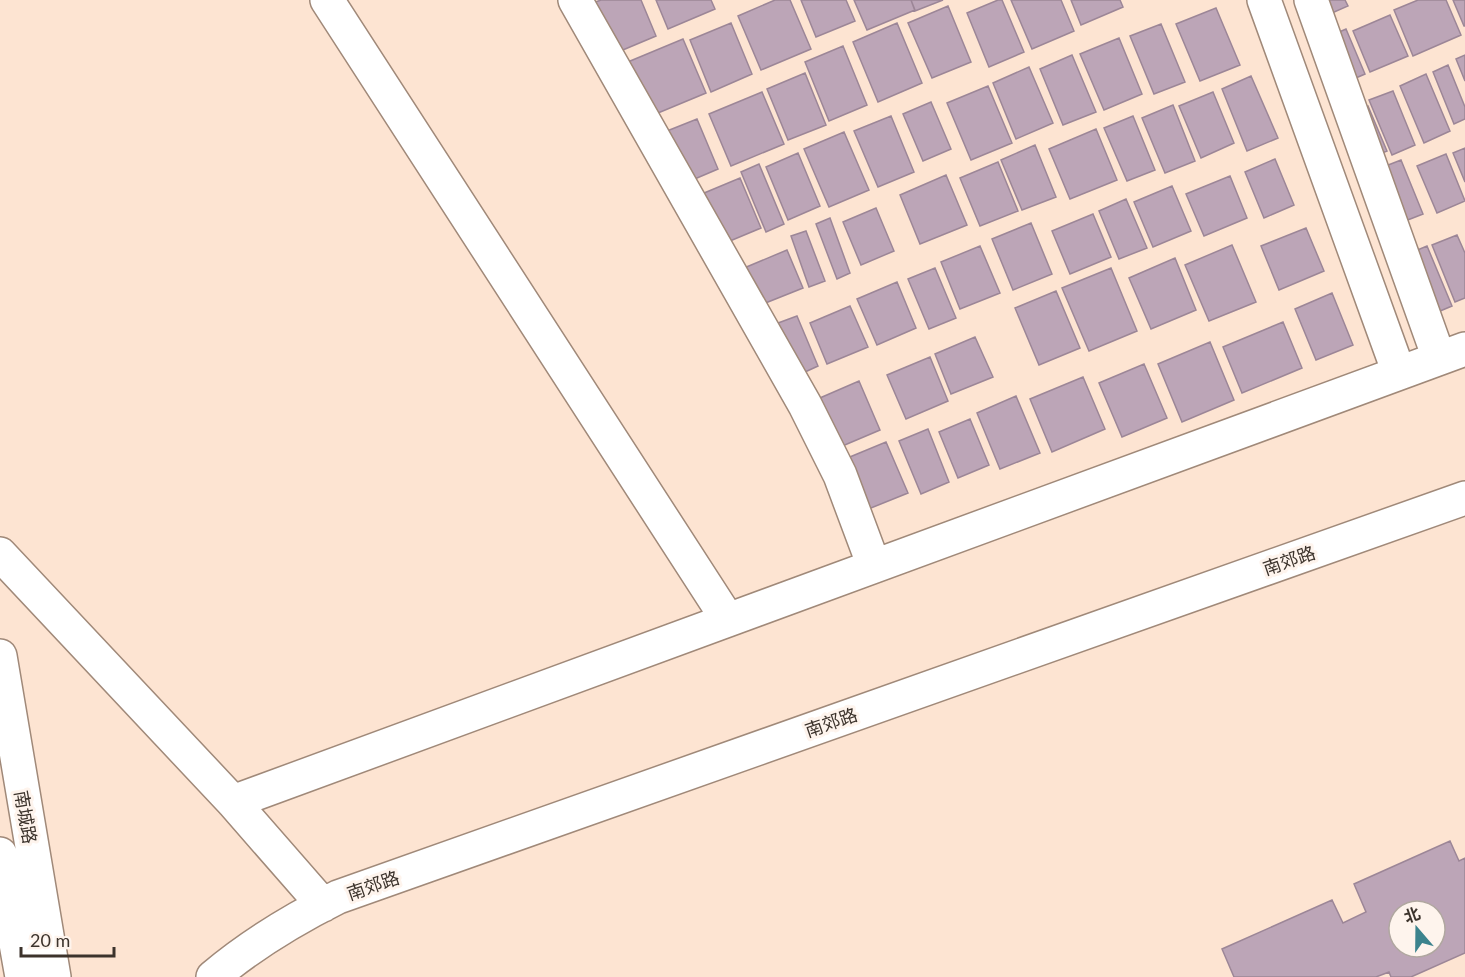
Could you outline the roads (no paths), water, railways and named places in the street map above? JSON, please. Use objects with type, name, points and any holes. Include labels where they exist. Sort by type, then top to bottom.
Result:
[{"type":"street","points":[[327,0],[728,620]]},
{"type":"street","points":[[575,0],[805,405],[840,476],[874,566]]},
{"type":"street","points":[[1264,0],[1399,373]]},
{"type":"street","points":[[233,802],[1452,353],[1311,0]]},
{"type":"street","name":"南郊路","points":[[213,977],[250,946],[292,920],[360,889],[1465,498]]},
{"type":"street","points":[[0,554],[233,802],[323,905]]},
{"type":"street","name":"南城路","points":[[0,656],[54,977]]},
{"type":"street","name":"南城路","points":[[0,854],[22,977]]}]
